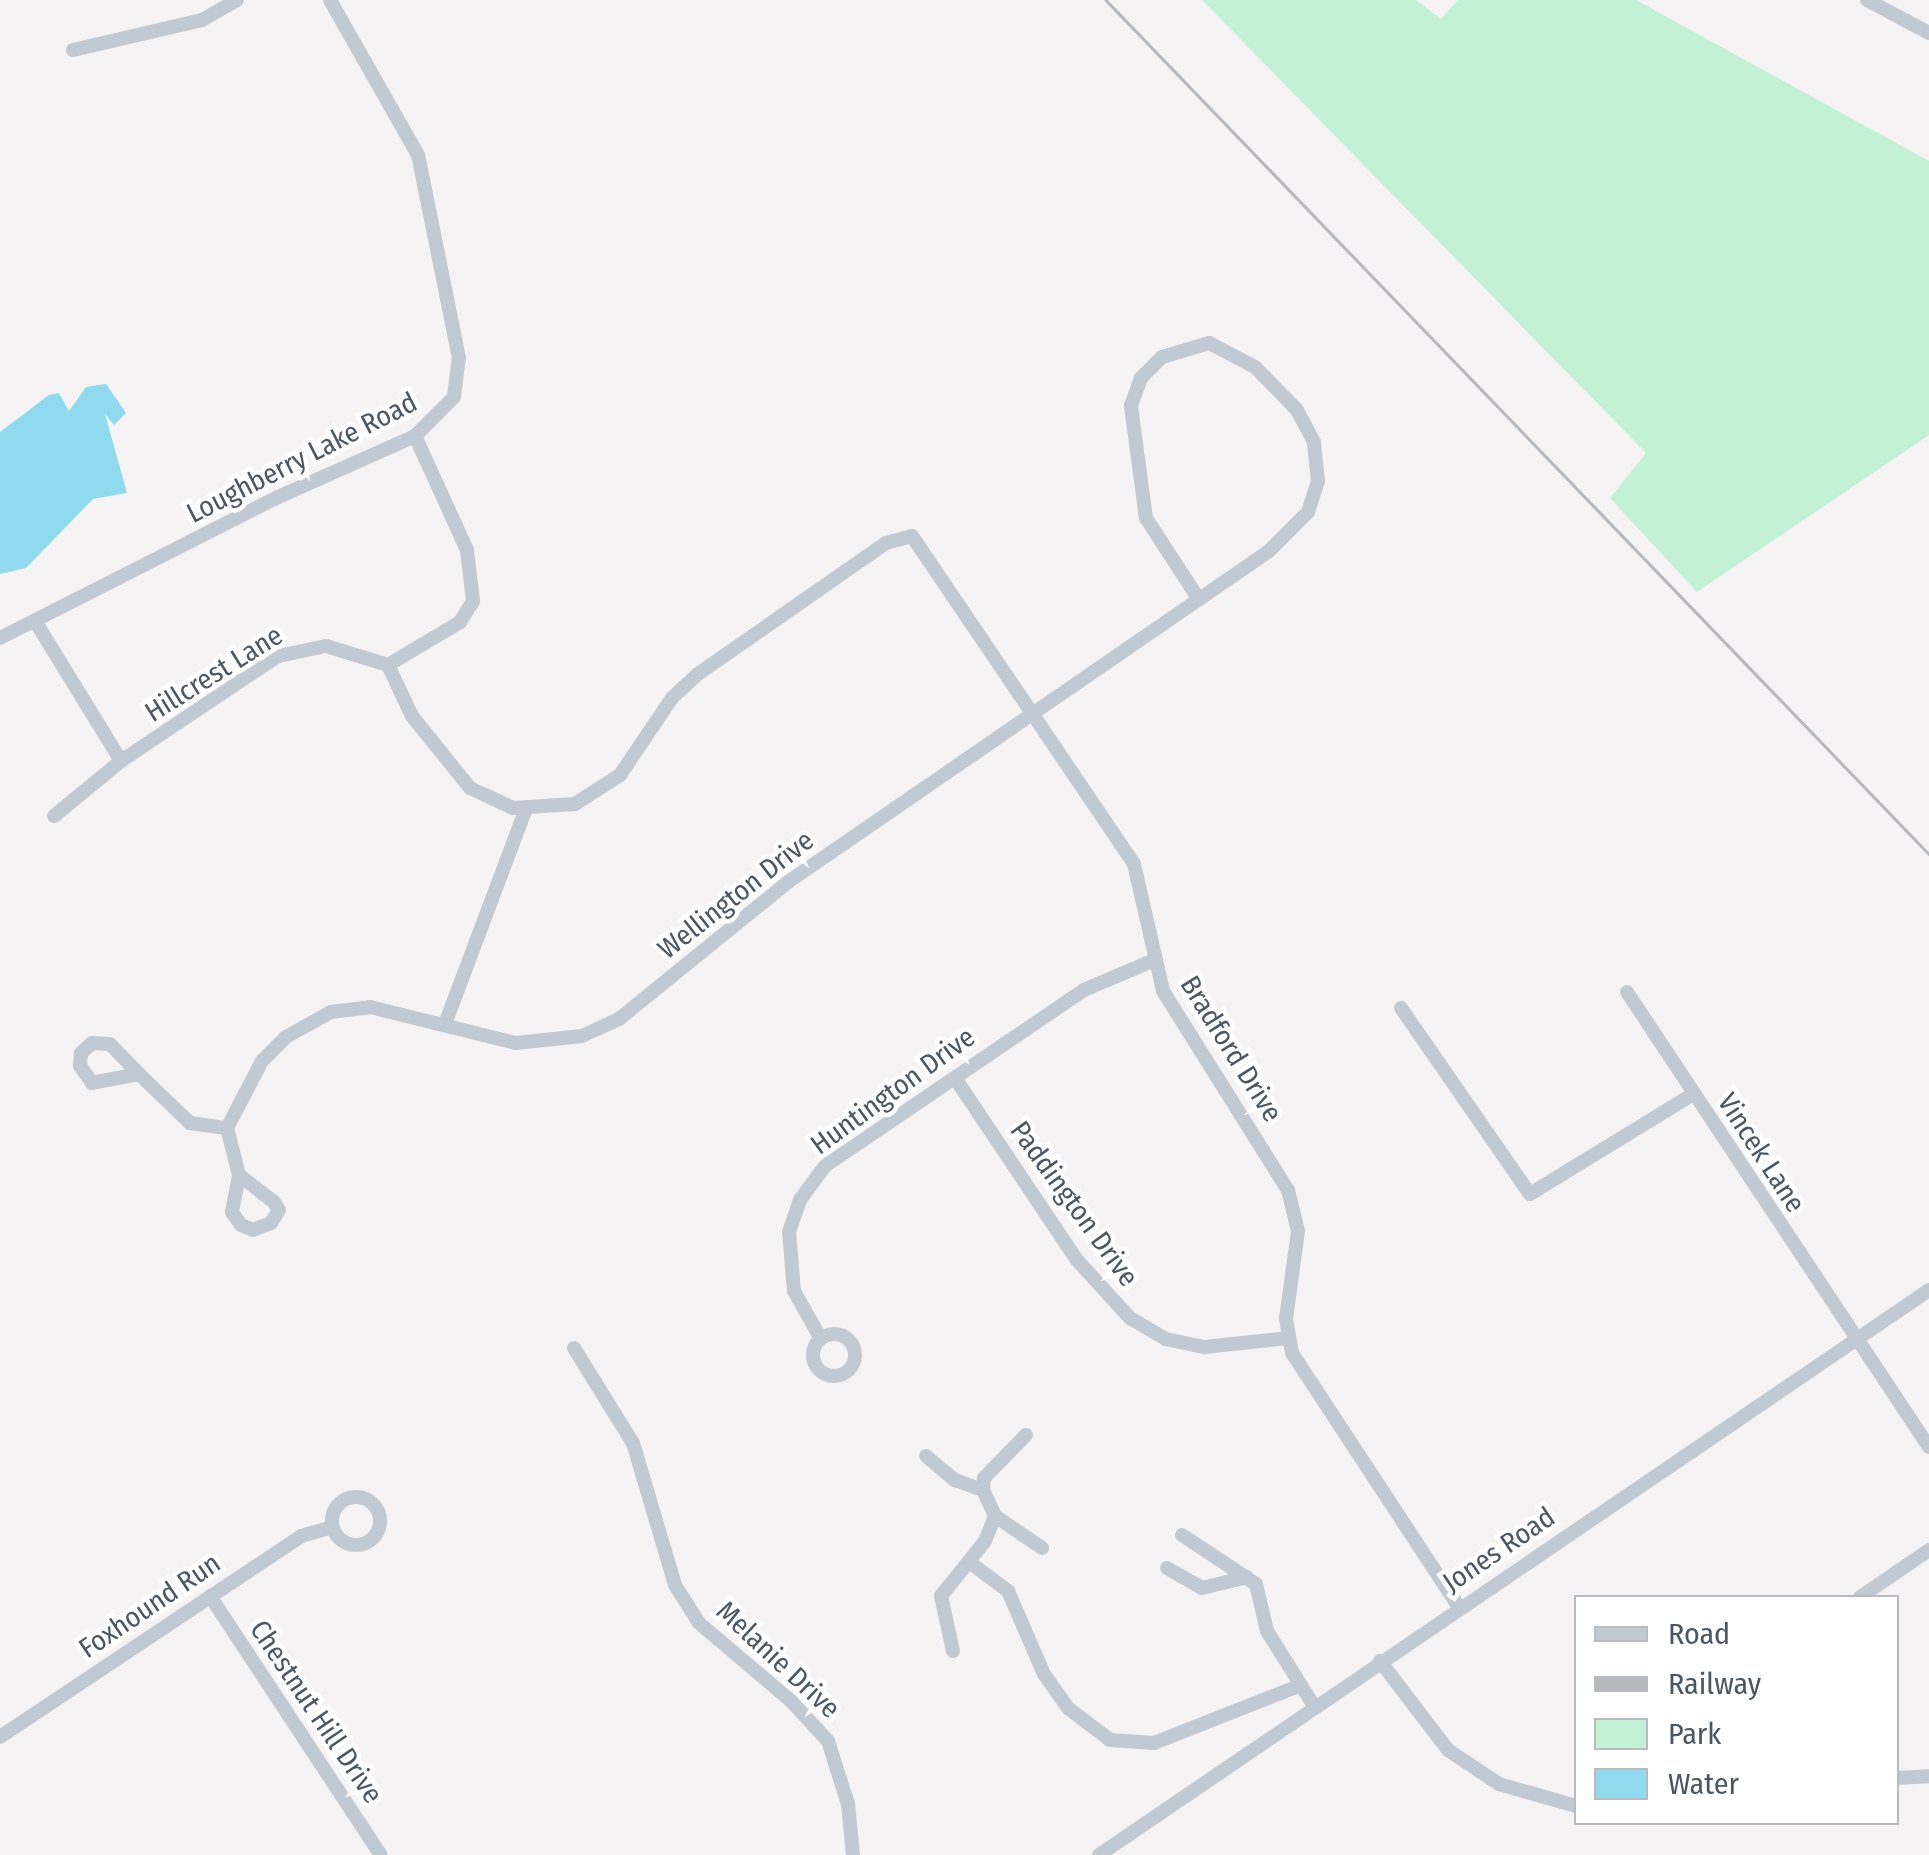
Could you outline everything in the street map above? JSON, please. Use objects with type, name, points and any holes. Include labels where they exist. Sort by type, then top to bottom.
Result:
[{"type":"street","points":[[73,50],[174,28],[237,0]]},
{"type":"street","name":"Loughberry Lake Road","points":[[0,638],[276,498],[415,436],[444,412],[460,378],[441,253],[412,138],[330,0]]},
{"type":"street","points":[[1867,0],[1929,33]]},
{"type":"street","points":[[1208,343],[1239,354],[1297,410],[1314,442],[1318,481],[1297,526],[1198,598],[1146,518],[1131,406],[1141,378],[1162,357],[1208,343]]},
{"type":"street","points":[[415,436],[466,550],[474,601],[460,622],[388,664],[412,716],[455,774],[495,803],[526,809],[445,1024]]},
{"type":"street","name":"Bradford Drive","points":[[526,809],[574,804],[603,791],[629,765],[680,688],[905,534],[922,546],[1134,864],[1152,961],[1187,1034],[1288,1190],[1298,1230],[1288,1338]]},
{"type":"street","name":"Wellington Drive","points":[[227,1128],[256,1069],[308,1023],[370,1007],[497,1040],[546,1044],[619,1019],[776,891],[1198,598]]},
{"type":"street","points":[[35,621],[121,760]]},
{"type":"street","name":"Hillcrest Lane","points":[[54,816],[121,760],[302,646],[346,649],[388,664]]},
{"type":"street","name":"Huntington Drive","points":[[820,1337],[790,1276],[790,1232],[800,1200],[826,1166],[1084,990],[1152,961]]},
{"type":"street","name":"Vincek Lane","points":[[1626,992],[1929,1448]]},
{"type":"street","points":[[1401,1008],[1530,1194],[1693,1094]]},
{"type":"street","points":[[139,1074],[190,1122],[227,1128],[240,1175]]},
{"type":"street","name":"Paddington Drive","points":[[955,1078],[1077,1260],[1130,1318],[1192,1346],[1288,1338]]},
{"type":"street","name":"Jones Road","points":[[1099,1855],[1929,1290]]},
{"type":"street","points":[[1288,1338],[1315,1394],[1459,1607]]},
{"type":"street","name":"Melanie Drive","points":[[574,1348],[633,1443],[676,1585],[699,1623],[791,1701],[828,1741],[848,1804],[852,1855]]},
{"type":"street","points":[[1026,1435],[984,1478],[983,1490],[995,1516],[1042,1548]]},
{"type":"street","points":[[926,1456],[955,1480],[983,1490]]},
{"type":"street","points":[[952,1651],[940,1604],[995,1516]]},
{"type":"street","name":"Foxhound Run","points":[[0,1737],[301,1536],[333,1527]]},
{"type":"street","points":[[1182,1535],[1247,1576],[1259,1590],[1267,1631],[1314,1706]]},
{"type":"street","points":[[1863,1595],[1929,1550]]},
{"type":"street","points":[[969,1562],[1008,1590],[1044,1674],[1068,1708],[1110,1740],[1154,1743],[1301,1685]]},
{"type":"street","points":[[1167,1568],[1202,1588],[1247,1576]]},
{"type":"street","name":"Chestnut Hill Drive","points":[[210,1596],[381,1855]]},
{"type":"street","points":[[1380,1661],[1448,1750],[1499,1784],[1574,1805]]},
{"type":"street","points":[[1899,1778],[1929,1776]]},
{"type":"green space","points":[[1202,0],[1416,0],[1441,19],[1458,0],[1636,0],[1929,161],[1929,435],[1697,592],[1610,498],[1646,453]]},
{"type":"water","points":[[106,384],[126,413],[114,425],[105,414],[127,493],[93,499],[26,568],[0,574],[0,432],[49,395],[59,393],[69,411],[86,387]]},
{"type":"railway","points":[[1106,0],[1929,854]]}]
